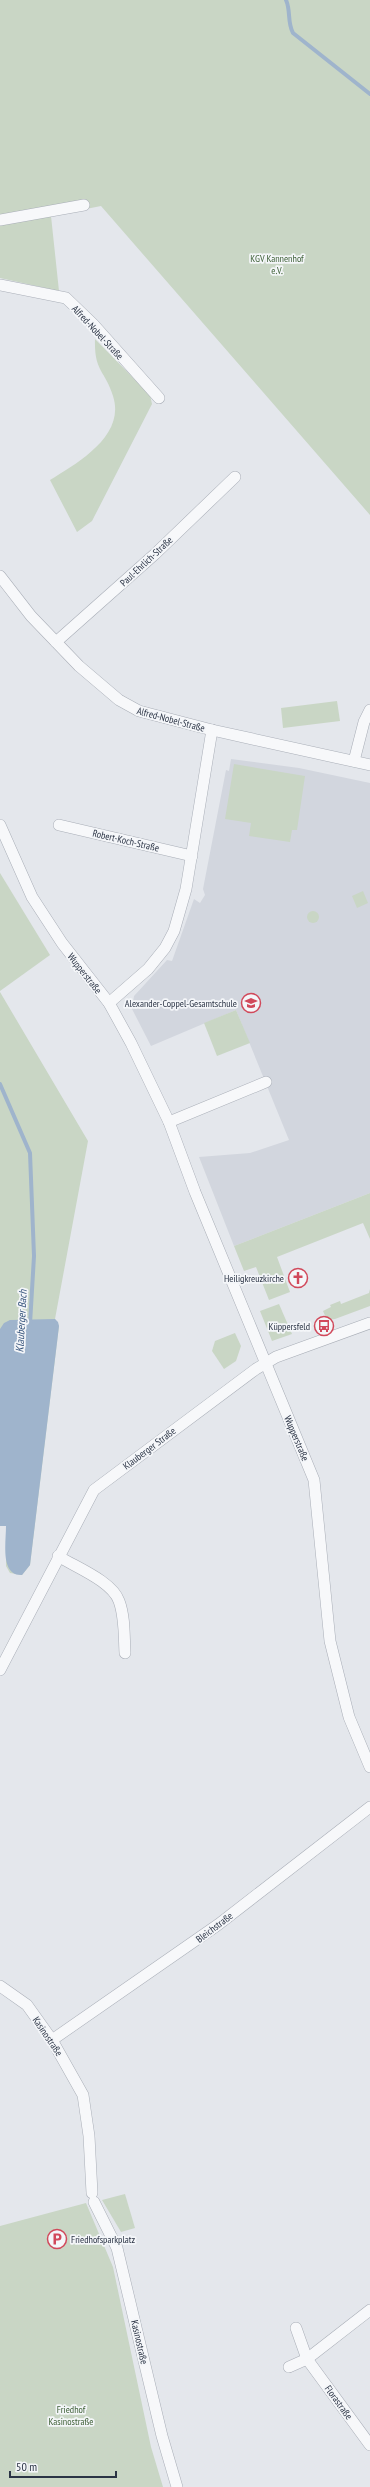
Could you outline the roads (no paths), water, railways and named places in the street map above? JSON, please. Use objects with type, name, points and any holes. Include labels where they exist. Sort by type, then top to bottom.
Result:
[{"type":"street","points":[[0,220],[84,205]]},
{"type":"street","name":"Alfred-Nobel-Straße","points":[[0,285],[66,298],[93,324],[159,398]]},
{"type":"street","name":"Paul-Ehrlich-Straße","points":[[56,642],[155,554],[235,477]]},
{"type":"street","name":"Alfred-Nobel-Straße","points":[[0,576],[31,616],[56,642],[108,692],[128,706],[149,715],[370,765]]},
{"type":"street","points":[[354,761],[364,722],[370,710]]},
{"type":"street","points":[[109,1003],[139,978],[165,948],[181,911],[192,856],[212,730]]},
{"type":"street","name":"Robert-Koch-Straße","points":[[59,825],[192,856]]},
{"type":"street","name":"Wupperstraße","points":[[0,826],[32,897],[62,943],[109,1003],[132,1043],[169,1122],[195,1192],[314,1480],[330,1641],[349,1717],[370,1767]]},
{"type":"street","points":[[169,1122],[266,1082]]},
{"type":"street","points":[[266,1362],[370,1323]]},
{"type":"street","name":"Klauberger Straße","points":[[0,1670],[58,1556],[94,1490],[266,1362]]},
{"type":"street","points":[[58,1556],[98,1579],[119,1600],[125,1653]]},
{"type":"street","name":"Bleichstraße","points":[[52,2040],[220,1924],[370,1807]]},
{"type":"street","name":"Kasinostraße","points":[[0,1986],[27,2005],[52,2040],[83,2095],[89,2136],[93,2197],[117,2248],[162,2436],[177,2487]]},
{"type":"street","points":[[289,2367],[307,2359],[370,2310]]},
{"type":"street","name":"Florastraße","points":[[296,2328],[307,2359],[370,2445]]},
{"type":"water","points":[[55,1319],[59,1326],[30,1565],[22,1575],[15,1574],[10,1570],[7,1564],[5,1549],[6,1526],[0,1526],[0,1329],[4,1323],[10,1320]]},
{"type":"waterway","points":[[286,0],[290,25],[293,33],[370,94]]},
{"type":"waterway","name":"Klauberger Bach","points":[[0,1084],[30,1153],[34,1256],[30,1324]]},
{"type":"place","name":"Alexander-Coppel-Gesamtschule","points":[[251,1003]]},
{"type":"place","name":"Heiligkreuzkirche","points":[[298,1278]]},
{"type":"place","name":"Küppersfeld","points":[[324,1326]]},
{"type":"place","name":"Friedhofsparkplatz","points":[[57,2239]]},
{"type":"park label","name":"KGV Kannenhof e.V.","points":[[277,264]]},
{"type":"park label","name":"Friedhof Kasinostraße","points":[[71,2414]]}]
